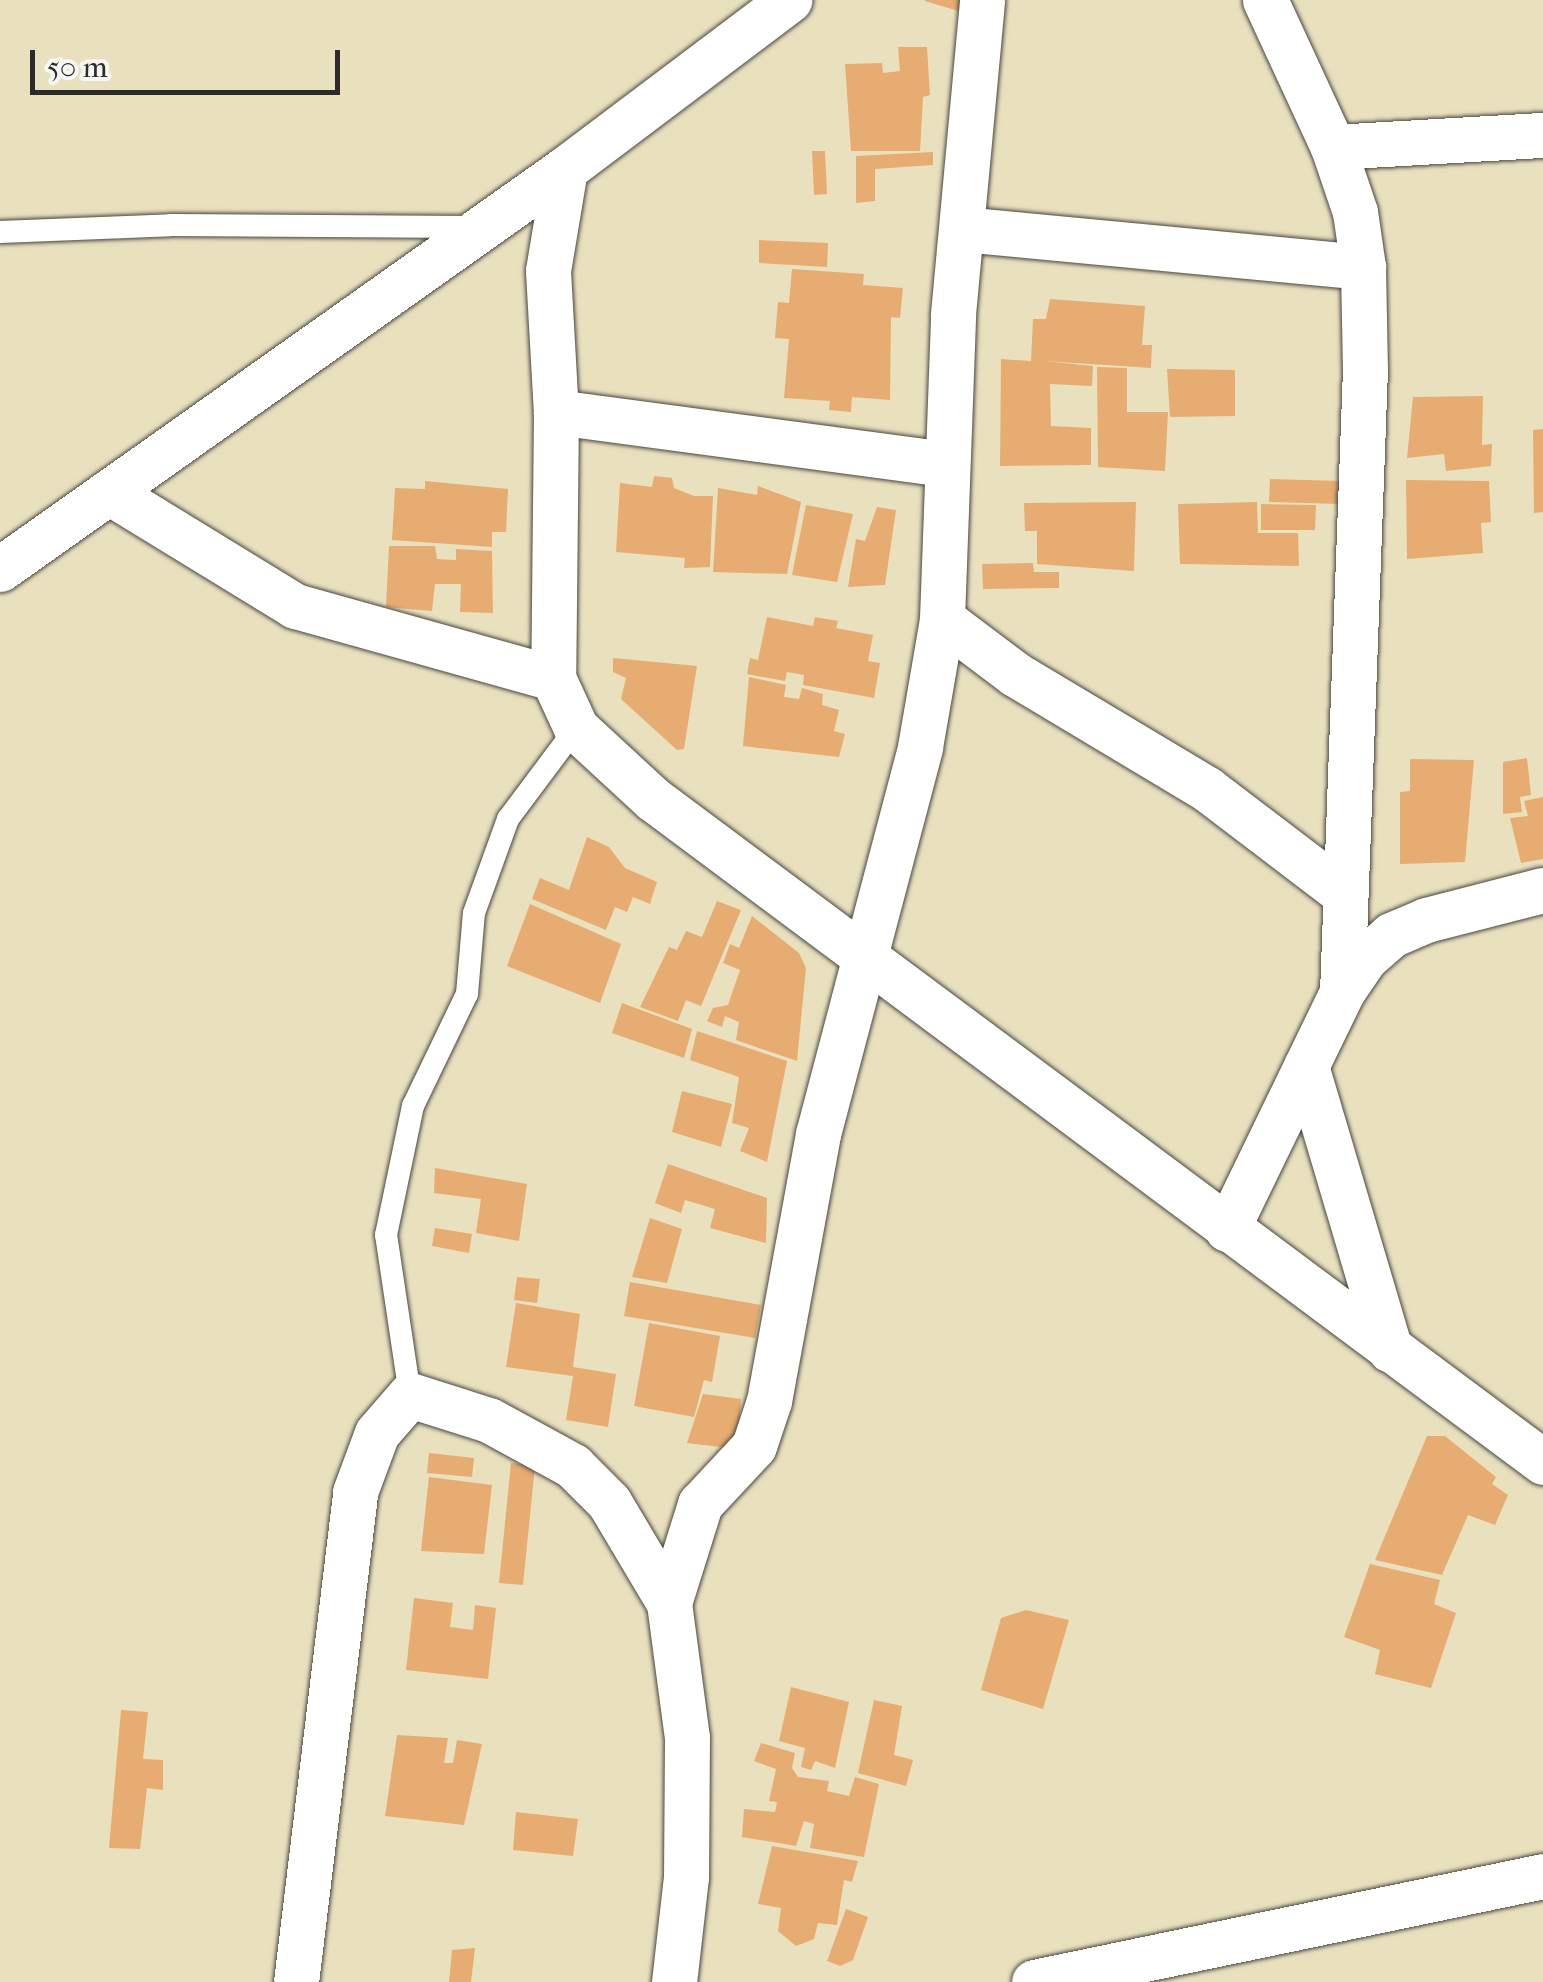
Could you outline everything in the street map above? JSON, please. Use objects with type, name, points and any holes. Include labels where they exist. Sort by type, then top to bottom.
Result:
[{"type":"street","points":[[0,569],[565,170],[789,0]]},
{"type":"street","points":[[669,1603],[700,1504],[754,1446],[769,1401],[818,1134],[920,746],[942,620],[946,464],[982,0]]},
{"type":"street","points":[[1265,0],[1333,147],[1355,212],[1362,267],[1365,369],[1341,891],[1342,992]]},
{"type":"street","points":[[1333,147],[1543,135]]},
{"type":"street","points":[[565,170],[548,271],[556,412],[553,678],[576,728],[652,799],[1543,1462]]},
{"type":"street","points":[[962,229],[1362,267]]},
{"type":"street","points":[[556,412],[946,464]]},
{"type":"street","points":[[109,492],[296,606],[553,678]]},
{"type":"street","points":[[942,620],[1015,674],[1207,789],[1341,891]]},
{"type":"street","points":[[1226,1229],[1342,992],[1391,934],[1543,890]]},
{"type":"street","points":[[1306,1066],[1390,1350]]},
{"type":"street","points":[[296,1982],[355,1492],[378,1433],[410,1395],[489,1420],[573,1466],[609,1502],[669,1603],[686,1738],[686,1877],[674,1982]]},
{"type":"street","points":[[1034,1982],[1543,1876]]},
{"type":"lane","points":[[0,232],[171,225],[483,227]]},
{"type":"lane","points":[[410,1395],[386,1235],[413,1106],[467,994],[474,913],[508,819],[576,728]]},
{"type":"building","points":[[966,0],[965,13],[925,1]]},
{"type":"building","points":[[898,47],[927,47],[930,95],[923,97],[920,151],[851,151],[845,64],[882,63],[883,73],[900,71]]},
{"type":"building","points":[[812,151],[825,151],[827,194],[814,195]]},
{"type":"building","points":[[933,152],[933,165],[875,169],[875,201],[856,203],[856,156]]},
{"type":"building","points":[[759,240],[828,243],[827,267],[759,263]]},
{"type":"building","points":[[792,269],[864,274],[863,285],[903,288],[900,318],[891,317],[890,400],[852,397],[851,412],[829,410],[830,401],[784,398],[789,339],[775,338],[778,302],[789,303]]},
{"type":"building","points":[[1050,299],[1145,306],[1142,345],[1152,345],[1151,368],[1044,361],[1093,366],[1092,386],[1050,384],[1051,426],[1091,428],[1091,465],[1000,466],[1001,359],[1031,361],[1033,319],[1046,319]]},
{"type":"building","points":[[1097,367],[1127,368],[1127,412],[1168,412],[1165,471],[1098,467]]},
{"type":"building","points":[[1167,369],[1235,370],[1235,416],[1170,417]]},
{"type":"building","points":[[1483,396],[1482,445],[1492,444],[1491,466],[1446,471],[1444,454],[1407,458],[1413,397]]},
{"type":"building","points":[[1543,429],[1543,512],[1534,513],[1533,430]]},
{"type":"building","points":[[654,476],[672,478],[674,488],[694,496],[713,496],[710,567],[684,568],[685,558],[616,552],[620,483],[652,487]]},
{"type":"building","points":[[1270,479],[1341,481],[1340,504],[1269,502]]},
{"type":"building","points":[[1406,480],[1489,481],[1491,522],[1481,523],[1483,553],[1407,559]]},
{"type":"building","points":[[425,481],[508,489],[506,532],[492,532],[492,547],[392,540],[395,488],[425,489]]},
{"type":"building","points":[[758,486],[801,502],[787,574],[713,572],[718,488],[757,495]]},
{"type":"building","points":[[1136,502],[1134,571],[1037,564],[1037,531],[1025,531],[1024,503]]},
{"type":"building","points":[[1257,502],[1258,533],[1298,533],[1299,566],[1180,564],[1178,504]]},
{"type":"building","points":[[1261,504],[1316,505],[1315,530],[1261,530]]},
{"type":"building","points":[[806,505],[853,514],[837,582],[792,575]]},
{"type":"building","points":[[877,507],[896,510],[885,585],[848,587],[856,539],[865,541]]},
{"type":"building","points":[[389,546],[435,546],[437,559],[456,560],[456,549],[492,551],[493,613],[460,612],[461,584],[435,584],[432,611],[386,607]]},
{"type":"building","points":[[1033,563],[1034,572],[1059,572],[1059,588],[983,589],[982,564]]},
{"type":"building","points":[[767,617],[813,626],[815,617],[838,621],[836,628],[873,635],[868,661],[880,663],[874,698],[803,685],[804,675],[787,672],[785,681],[747,674],[750,658],[758,660]]},
{"type":"building","points":[[613,658],[697,666],[684,749],[677,750],[621,699],[626,678],[613,672]]},
{"type":"building","points":[[749,677],[786,685],[784,697],[799,699],[802,688],[823,694],[822,705],[839,710],[834,731],[845,734],[839,757],[743,746]]},
{"type":"building","points":[[1527,758],[1531,795],[1520,797],[1522,812],[1503,814],[1503,762]]},
{"type":"building","points":[[1410,759],[1474,760],[1465,862],[1400,864],[1400,792],[1410,791]]},
{"type":"building","points":[[1543,797],[1543,859],[1521,863],[1510,818],[1528,816],[1524,801]]},
{"type":"building","points":[[587,837],[609,847],[625,868],[657,882],[650,904],[633,897],[627,912],[615,907],[606,930],[532,899],[540,878],[569,890]]},
{"type":"building","points":[[717,901],[741,910],[701,1006],[686,1000],[678,1021],[640,1007],[669,947],[677,950],[686,931],[702,937]]},
{"type":"building","points":[[530,904],[621,944],[600,1003],[507,966]]},
{"type":"building","points":[[752,916],[799,953],[806,968],[797,1061],[736,1040],[739,1022],[725,1016],[722,1027],[707,1021],[713,1008],[728,1005],[740,970],[723,963],[730,944],[739,948]]},
{"type":"building","points":[[622,1003],[692,1029],[684,1058],[612,1033]]},
{"type":"building","points":[[697,1031],[787,1061],[767,1162],[740,1151],[749,1128],[732,1123],[739,1077],[690,1060]]},
{"type":"building","points":[[682,1091],[732,1104],[721,1147],[672,1132]]},
{"type":"building","points":[[668,1164],[767,1198],[766,1243],[710,1228],[715,1209],[685,1200],[681,1213],[655,1203]]},
{"type":"building","points":[[435,1168],[527,1184],[519,1241],[476,1233],[481,1199],[434,1193]]},
{"type":"building","points":[[650,1218],[682,1229],[667,1283],[632,1277]]},
{"type":"building","points":[[435,1228],[472,1234],[469,1253],[432,1246]]},
{"type":"building","points":[[517,1277],[540,1279],[537,1303],[514,1300]]},
{"type":"building","points":[[630,1282],[761,1305],[755,1338],[624,1316]]},
{"type":"building","points":[[516,1303],[580,1314],[573,1367],[616,1374],[608,1427],[566,1420],[573,1376],[506,1367]]},
{"type":"building","points":[[649,1323],[720,1336],[712,1382],[704,1380],[694,1417],[634,1406]]},
{"type":"building","points":[[703,1394],[741,1399],[737,1449],[687,1443]]},
{"type":"building","points":[[1427,1436],[1445,1436],[1496,1477],[1492,1484],[1508,1495],[1495,1525],[1468,1515],[1442,1575],[1375,1560]]},
{"type":"building","points":[[429,1453],[474,1458],[472,1477],[427,1473]]},
{"type":"building","points":[[511,1463],[535,1466],[523,1585],[499,1583]]},
{"type":"building","points":[[429,1477],[492,1485],[484,1554],[421,1551]]},
{"type":"building","points":[[1370,1564],[1440,1580],[1434,1604],[1456,1613],[1431,1688],[1375,1674],[1380,1650],[1344,1637]]},
{"type":"building","points":[[414,1598],[453,1603],[450,1627],[473,1630],[475,1605],[496,1608],[488,1679],[406,1670]]},
{"type":"building","points":[[1026,1610],[1069,1620],[1043,1709],[981,1690],[1001,1618]]},
{"type":"building","points":[[791,1687],[849,1702],[835,1768],[815,1761],[811,1770],[801,1767],[805,1748],[779,1741]]},
{"type":"building","points":[[874,1700],[902,1706],[894,1755],[913,1760],[906,1786],[858,1773]]},
{"type":"building","points":[[121,1710],[148,1712],[143,1759],[163,1760],[163,1790],[147,1788],[140,1849],[109,1848]]},
{"type":"building","points":[[397,1735],[448,1738],[444,1763],[453,1763],[457,1740],[482,1744],[464,1825],[385,1816]]},
{"type":"building","points":[[761,1743],[795,1753],[792,1768],[798,1777],[829,1781],[827,1791],[849,1796],[855,1777],[879,1784],[864,1857],[810,1848],[814,1824],[804,1821],[796,1846],[742,1837],[744,1809],[775,1812],[777,1802],[769,1801],[776,1769],[754,1761]]},
{"type":"building","points":[[516,1812],[578,1819],[573,1856],[513,1850]]},
{"type":"building","points":[[772,1846],[858,1861],[852,1882],[844,1880],[837,1925],[818,1923],[814,1939],[796,1946],[778,1931],[781,1908],[758,1904]]},
{"type":"building","points":[[846,1909],[868,1917],[853,1960],[840,1966],[827,1961]]},
{"type":"building","points":[[475,1948],[471,1982],[449,1982],[452,1950]]}]
